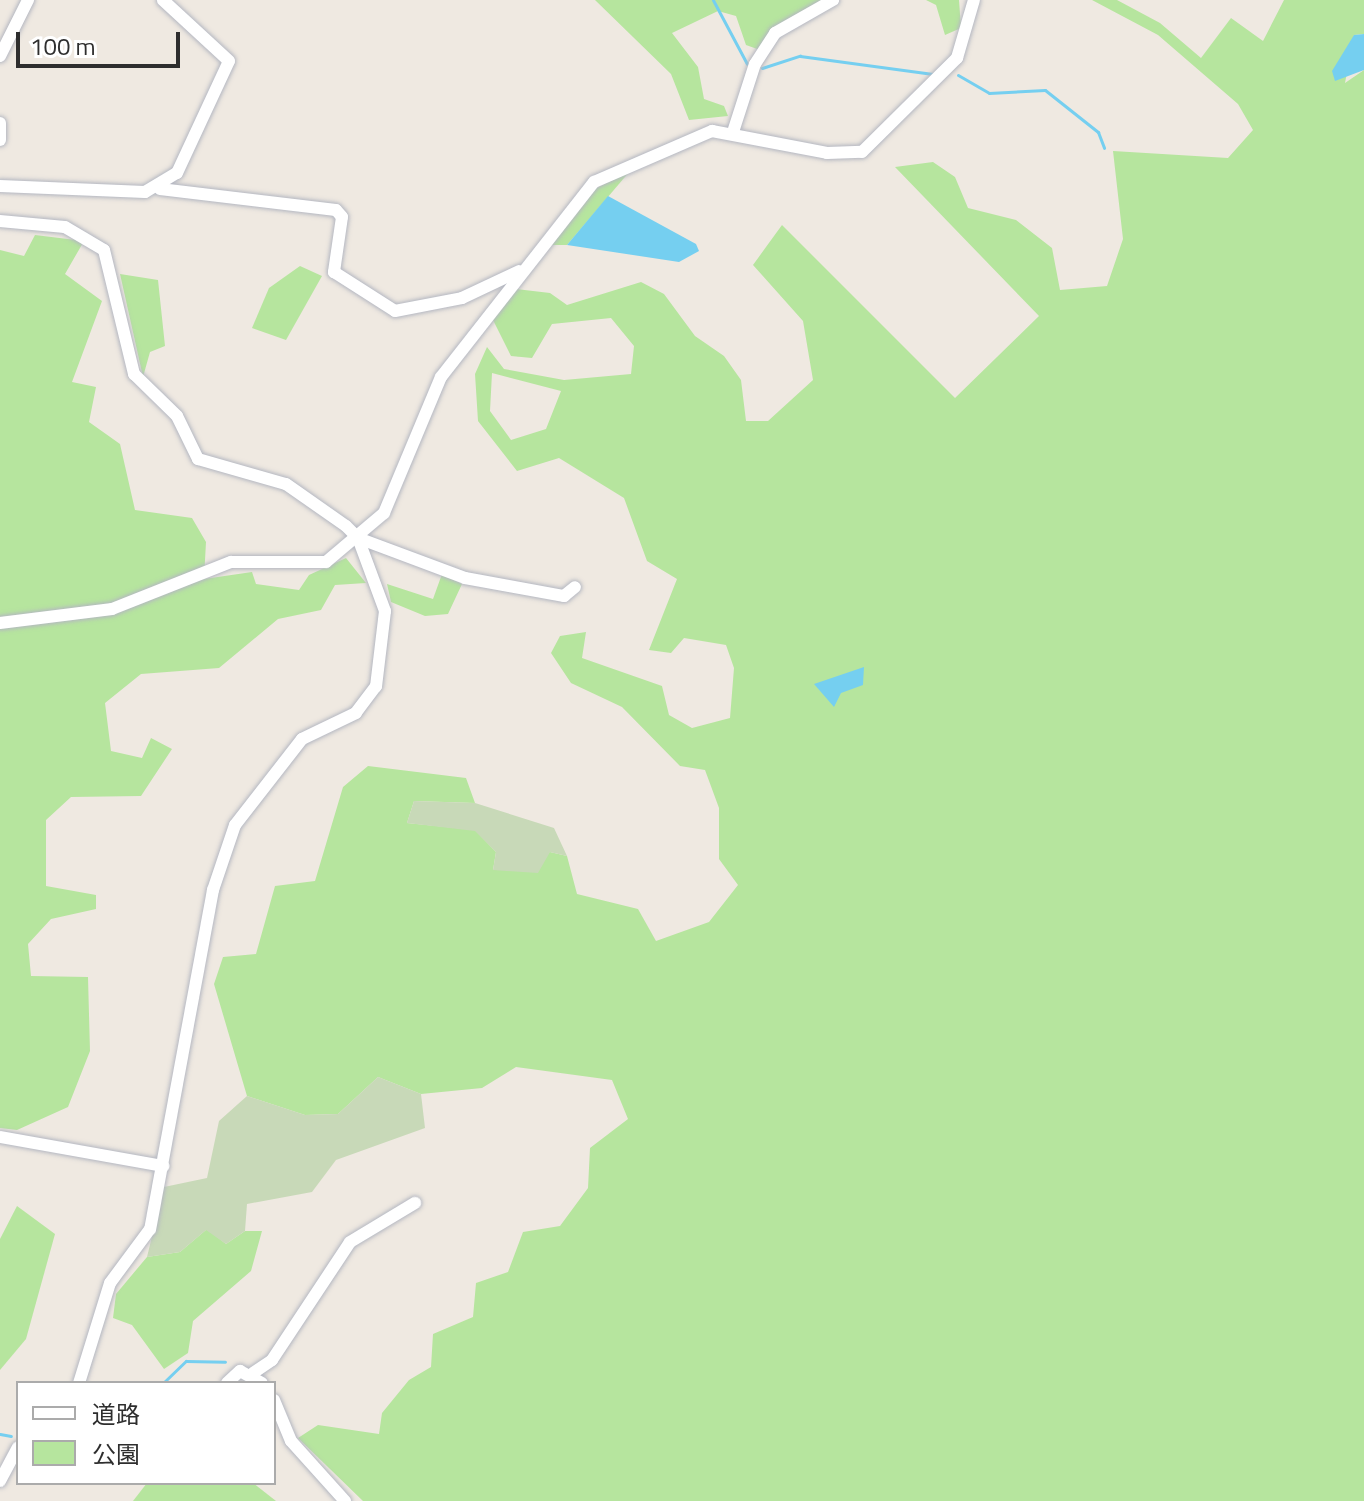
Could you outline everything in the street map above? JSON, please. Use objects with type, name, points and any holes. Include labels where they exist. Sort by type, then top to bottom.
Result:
[{"type":"street","points":[[0,56],[28,0]]},
{"type":"street","points":[[160,189],[177,173],[229,61],[163,0]]},
{"type":"street","points":[[733,132],[755,64],[775,33],[833,0]]},
{"type":"street","points":[[0,623],[112,609],[231,562],[326,562],[384,513],[441,377],[519,271],[594,182],[690,136],[733,132],[827,153],[862,152],[957,58],[974,0]]},
{"type":"street","points":[[0,123],[0,140]]},
{"type":"street","points":[[0,186],[160,189],[336,210],[342,217],[334,272],[395,311],[462,298],[519,271]]},
{"type":"street","points":[[0,221],[88,235],[111,266],[134,374],[177,416],[198,459],[286,484],[358,538],[465,578],[564,596],[575,587]]},
{"type":"street","points":[[80,1381],[110,1283],[150,1229],[213,890],[235,825],[302,739],[356,713],[376,686],[384,595],[358,538]]},
{"type":"street","points":[[0,1137],[163,1166]]},
{"type":"street","points":[[228,1381],[233,1374],[257,1378],[350,1242],[415,1203]]},
{"type":"street","points":[[276,1405],[291,1441],[345,1501]]},
{"type":"street","points":[[0,1481],[16,1451]]},
{"type":"green space","points":[[595,0],[827,0],[760,50],[746,45],[736,16],[718,11],[672,33],[698,67],[704,99],[724,106],[728,116],[689,120],[671,74]]},
{"type":"green space","points":[[926,0],[959,0],[961,28],[945,35],[936,5]]},
{"type":"green space","points":[[1092,0],[1117,0],[1160,23],[1201,58],[1231,18],[1263,41],[1284,0],[1364,0],[1364,34],[1354,35],[1345,83],[1364,70],[1364,1501],[363,1501],[298,1438],[318,1425],[379,1434],[382,1413],[409,1380],[431,1367],[433,1334],[473,1317],[476,1283],[508,1272],[523,1232],[560,1226],[588,1188],[590,1148],[628,1119],[612,1080],[516,1067],[482,1088],[421,1094],[378,1077],[338,1114],[305,1115],[247,1096],[214,984],[223,957],[256,954],[275,886],[315,881],[343,787],[368,766],[466,778],[475,803],[414,801],[407,823],[475,830],[496,852],[493,870],[550,852],[567,856],[577,894],[638,909],[656,941],[709,922],[738,885],[719,859],[719,808],[705,770],[680,766],[622,707],[571,683],[551,653],[560,636],[586,632],[582,658],[662,686],[669,715],[692,728],[730,718],[734,668],[726,645],[684,638],[671,653],[649,650],[677,579],[647,561],[624,498],[559,458],[517,471],[478,421],[475,374],[487,347],[504,369],[564,380],[631,374],[634,346],[611,318],[552,324],[532,358],[511,356],[492,318],[516,289],[550,293],[567,305],[641,282],[664,294],[695,336],[724,356],[741,380],[746,421],[768,421],[813,380],[803,321],[753,265],[782,225],[955,398],[1039,316],[895,167],[933,162],[955,177],[968,208],[1016,220],[1052,248],[1060,290],[1107,286],[1123,239],[1113,151],[1228,158],[1253,130],[1238,104],[1158,35]],"holes":[[[492,373],[561,391],[546,429],[511,440],[490,411]]]},
{"type":"green space","points":[[630,171],[567,245],[548,245],[591,191]]},
{"type":"green space","points":[[35,235],[84,241],[65,274],[102,301],[72,382],[96,387],[89,422],[120,444],[135,510],[192,518],[206,542],[204,579],[252,572],[256,584],[299,590],[309,575],[346,558],[366,583],[335,585],[321,610],[278,619],[219,668],[141,674],[105,703],[111,751],[142,758],[151,738],[172,749],[141,796],[71,797],[46,820],[46,886],[96,895],[96,909],[51,919],[28,944],[31,976],[88,977],[90,1051],[68,1107],[17,1130],[0,1128],[0,250],[24,256]]},
{"type":"green space","points":[[300,266],[322,276],[286,340],[252,328],[269,288]]},
{"type":"green space","points":[[120,274],[158,280],[165,346],[150,352],[143,377]]},
{"type":"green space","points":[[442,574],[462,584],[448,614],[425,616],[391,602],[387,584],[433,599]]},
{"type":"green space","points":[[414,801],[475,803],[554,828],[567,856],[550,852],[538,873],[493,870],[496,852],[475,831],[407,823]]},
{"type":"green space","points":[[378,1077],[421,1094],[425,1128],[336,1160],[312,1192],[247,1204],[245,1231],[226,1244],[206,1230],[180,1252],[147,1257],[164,1187],[207,1178],[219,1121],[247,1096],[305,1115],[338,1114]]},
{"type":"green space","points":[[17,1206],[55,1234],[26,1339],[0,1370],[0,1239]]},
{"type":"green space","points":[[207,1229],[226,1244],[245,1231],[262,1231],[251,1271],[193,1321],[188,1353],[164,1369],[132,1325],[113,1318],[116,1294],[147,1257],[180,1252]]},
{"type":"green space","points":[[145,1485],[256,1485],[276,1501],[133,1501]]},
{"type":"water","points":[[1364,34],[1364,70],[1335,81],[1332,71],[1354,35]]},
{"type":"water","points":[[608,196],[696,244],[699,251],[679,262],[567,245]]},
{"type":"water","points":[[864,667],[863,685],[841,693],[834,707],[814,684]]},
{"type":"waterway","points":[[713,0],[747,64]]},
{"type":"waterway","points":[[762,68],[800,56],[933,74]]},
{"type":"waterway","points":[[958,75],[989,93],[1045,90],[1098,132],[1104,148]]},
{"type":"waterway","points":[[165,1381],[186,1361],[225,1362]]},
{"type":"waterway","points":[[0,1434],[11,1436]]}]
